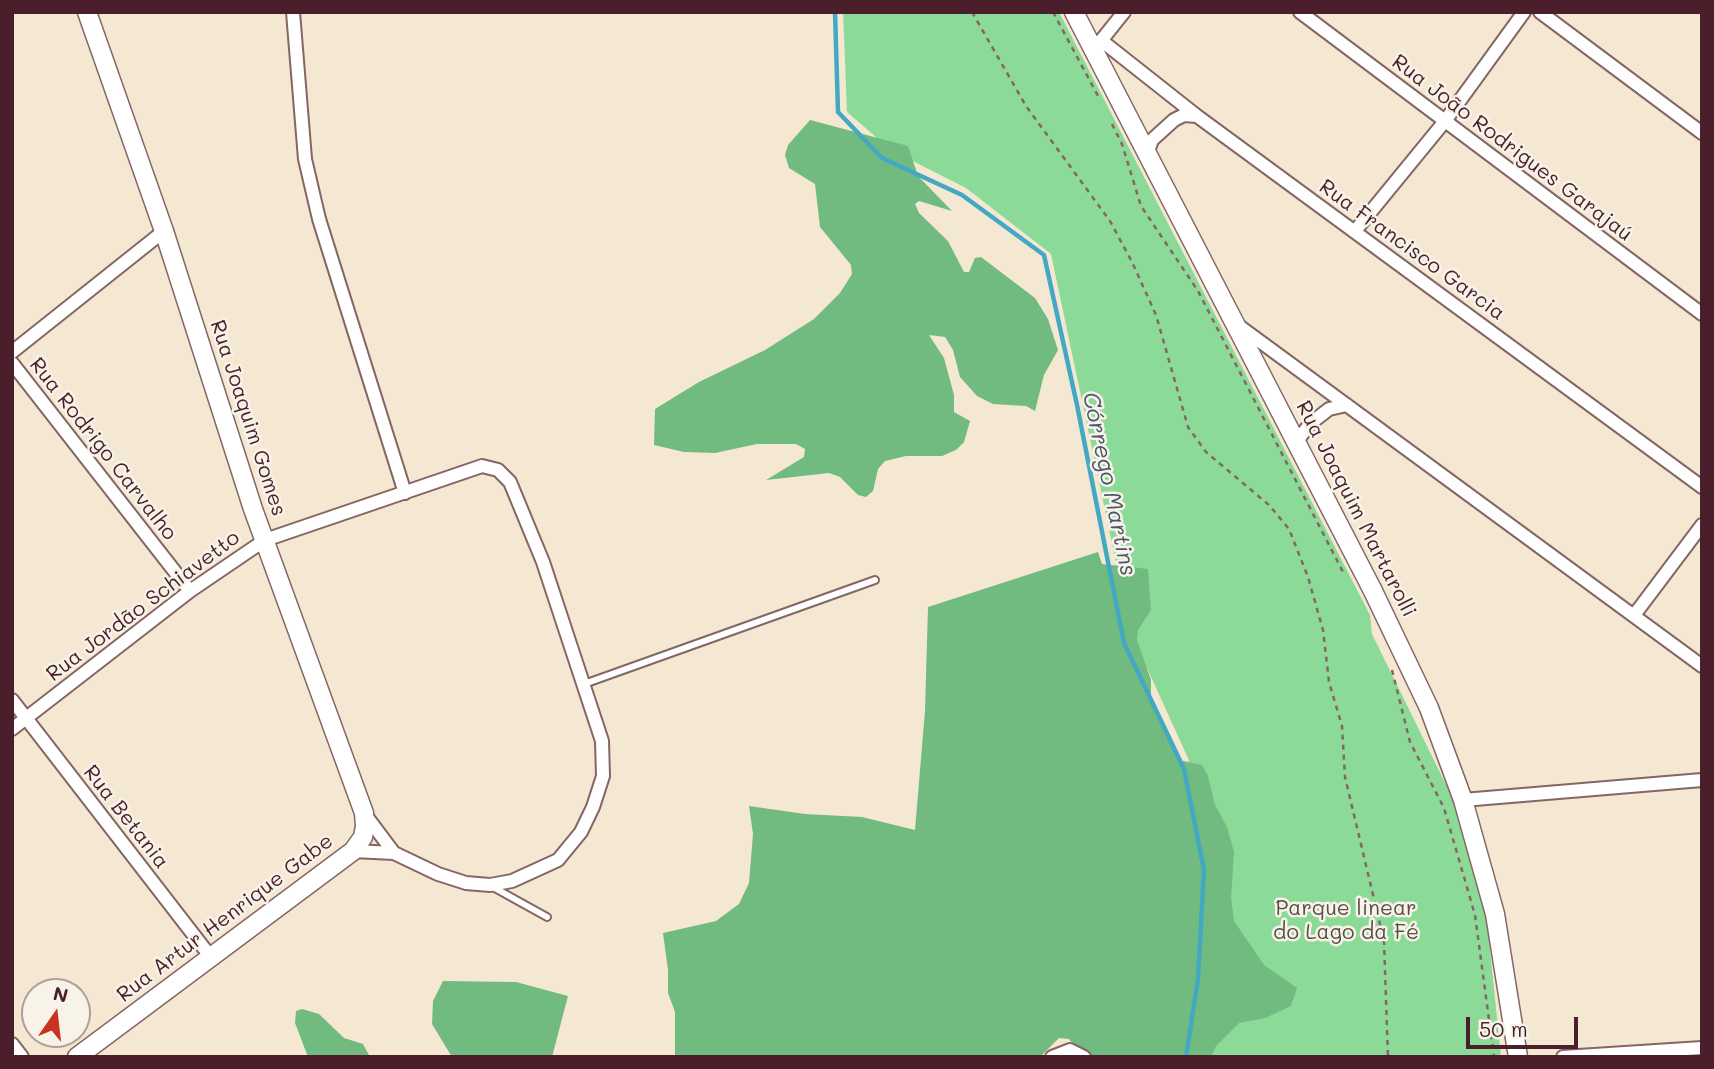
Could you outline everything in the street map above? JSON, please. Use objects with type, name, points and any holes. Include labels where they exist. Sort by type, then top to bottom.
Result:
[{"type":"street","name":"Rua Joaquim Gomes","points":[[87,12],[164,231],[265,540],[364,813],[358,844]]},
{"type":"street","points":[[293,12],[298,101],[313,195],[405,493]]},
{"type":"street","name":"Rua Joaquim Martarolli","points":[[1074,12],[1098,46],[1147,154],[1236,323],[1429,708],[1463,800],[1495,914],[1518,1057]]},
{"type":"street","points":[[1098,46],[1124,12]]},
{"type":"street","name":"Rua João Rodrigues Garajaú","points":[[1300,12],[1702,314]]},
{"type":"street","points":[[1355,231],[1445,121],[1524,12]]},
{"type":"street","points":[[1540,12],[1702,133]]},
{"type":"street","name":"Rua Francisco Garcia","points":[[1098,46],[1355,231],[1702,487]]},
{"type":"street","points":[[1147,154],[1158,132],[1184,115],[1197,116]]},
{"type":"street","points":[[12,352],[164,231]]},
{"type":"street","points":[[1236,323],[1635,614],[1702,666]]},
{"type":"street","name":"Rua Rodrigo Carvalho","points":[[12,363],[190,591]]},
{"type":"street","points":[[1296,442],[1311,423],[1329,409],[1347,405]]},
{"type":"street","name":"Rua Jordão Schiavetto","points":[[12,729],[190,591],[265,540],[482,466],[498,470],[510,482],[543,562],[602,741],[603,776],[581,832],[558,860],[512,881],[490,885]]},
{"type":"street","points":[[1635,614],[1702,526]]},
{"type":"street","name":"Rua Betania","points":[[12,700],[210,956]]},
{"type":"street","points":[[1463,800],[1702,780]]},
{"type":"street","points":[[364,813],[394,853]]},
{"type":"street","points":[[358,844],[394,853],[438,874],[466,883],[490,885]]},
{"type":"street","name":"Rua Artur Henrique Gabe","points":[[77,1057],[358,844]]},
{"type":"street","points":[[12,1044],[22,1057]]},
{"type":"street","points":[[1563,1057],[1702,1048]]},
{"type":"street","points":[[1052,1057],[1070,1050],[1084,1057]]},
{"type":"lane","points":[[584,684],[875,580]]},
{"type":"lane","points":[[490,885],[547,917]]},
{"type":"path","points":[[972,12],[1026,106],[1110,221],[1132,262],[1156,315],[1188,427],[1206,452],[1269,505],[1289,529],[1323,631],[1328,682],[1342,726],[1345,778],[1384,941],[1388,1057]]},
{"type":"path","points":[[1053,12],[1100,100]]},
{"type":"path","points":[[1111,122],[1122,144],[1141,206],[1198,291],[1346,577]]},
{"type":"path","points":[[1391,668],[1410,742],[1444,808],[1475,915],[1494,1057]]},
{"type":"green space","name":"Parque linear do Lago da Fé","points":[[843,12],[1059,12],[1370,615],[1372,634],[1454,801],[1487,920],[1501,1057],[1193,1057],[1212,875],[1188,758],[1131,633],[1051,254],[966,188],[891,150],[847,112]]},
{"type":"green space","points":[[810,120],[908,146],[918,176],[952,211],[919,201],[915,204],[919,213],[948,241],[964,272],[969,272],[975,258],[981,257],[1035,298],[1048,319],[1058,350],[1044,375],[1035,411],[1026,406],[993,404],[977,396],[960,377],[953,350],[945,337],[929,335],[944,358],[954,395],[954,412],[970,421],[964,442],[956,450],[942,456],[906,456],[885,461],[878,469],[873,491],[866,497],[858,495],[840,477],[829,473],[766,480],[804,457],[805,449],[796,444],[757,444],[715,453],[684,452],[654,445],[655,409],[699,382],[765,350],[814,319],[840,293],[852,274],[851,265],[820,227],[815,184],[789,168],[785,155],[788,145]]},
{"type":"green space","points":[[1098,552],[1102,564],[1148,569],[1151,610],[1138,630],[1137,640],[1151,680],[1151,699],[1179,760],[1202,765],[1208,776],[1215,805],[1227,827],[1234,852],[1231,897],[1234,921],[1264,965],[1297,988],[1291,1006],[1265,1018],[1239,1023],[1216,1046],[1211,1057],[1083,1057],[1069,1039],[1059,1038],[1040,1057],[675,1057],[675,1012],[668,993],[663,933],[716,921],[739,904],[749,883],[753,834],[749,806],[805,814],[862,817],[915,830],[925,711],[928,607]]},
{"type":"green space","points":[[443,981],[516,982],[568,996],[552,1057],[452,1057],[432,1024],[433,1001]]},
{"type":"green space","points":[[302,1009],[319,1014],[344,1038],[363,1044],[370,1057],[308,1057],[295,1023],[296,1011]]},
{"type":"waterway","name":"Córrego Martins","points":[[835,12],[838,112],[882,158],[962,195],[1044,255],[1124,643],[1184,769],[1204,870],[1198,979],[1186,1057]]}]
